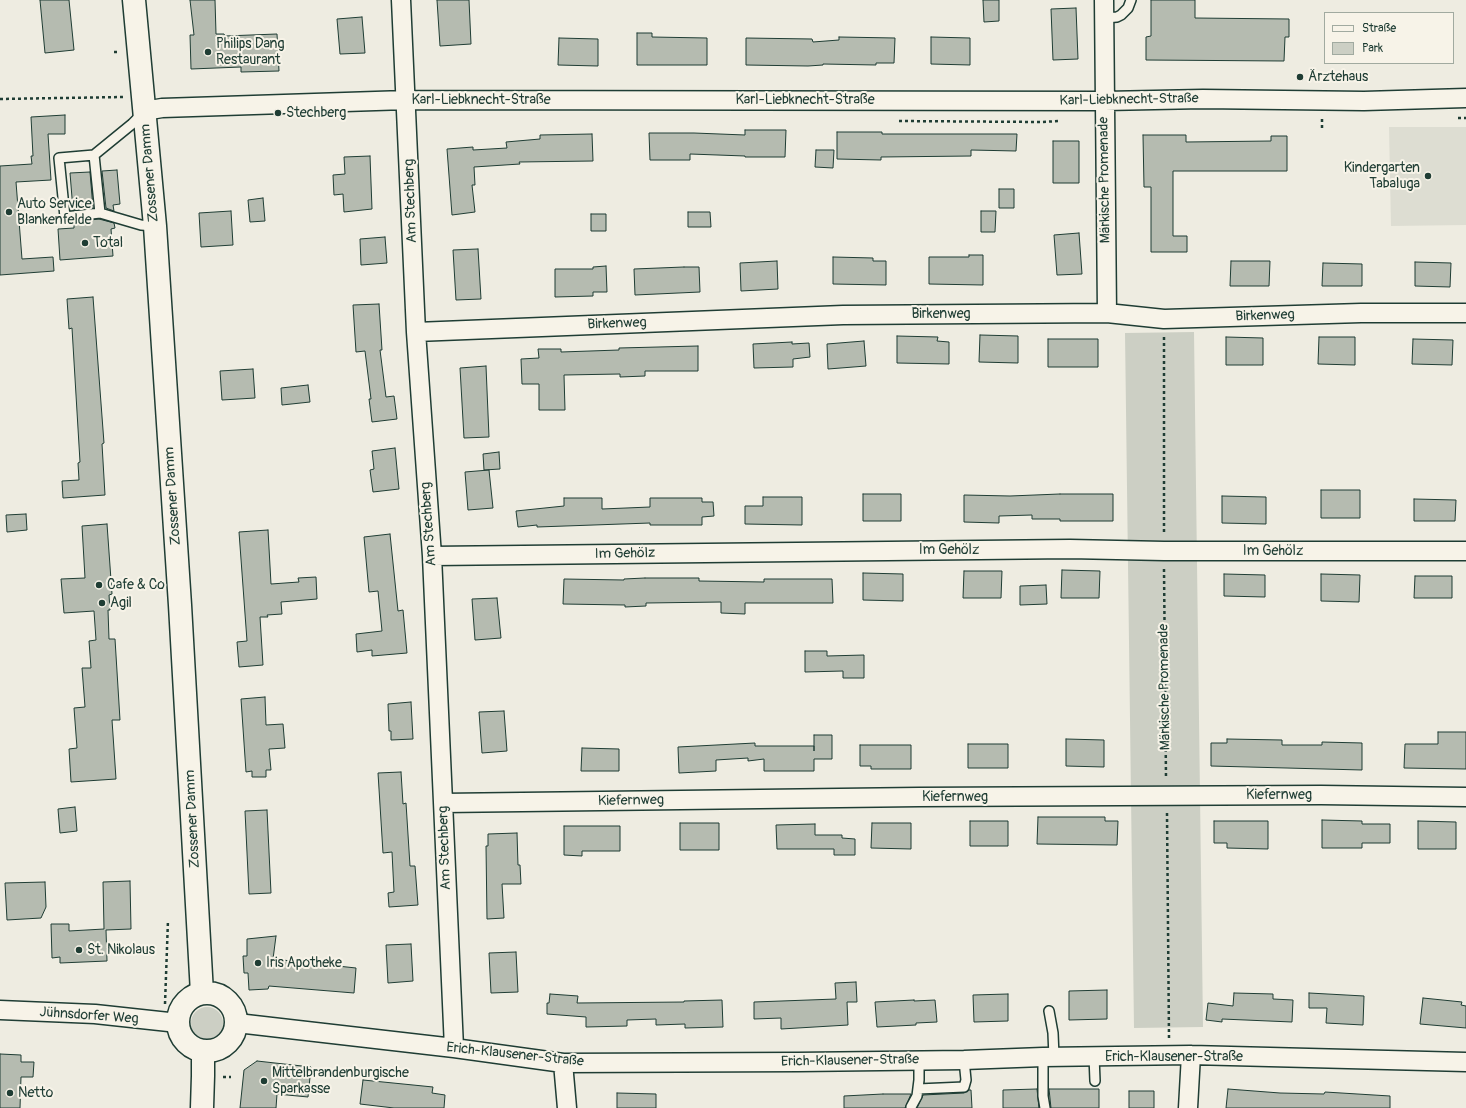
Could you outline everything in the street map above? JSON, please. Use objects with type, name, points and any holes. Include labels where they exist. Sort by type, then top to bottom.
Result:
[{"type":"main road","name":"Zossener Damm","points":[[134,0],[154,226],[180,607],[202,993]]},
{"type":"main road","points":[[202,993],[215,994],[226,1000],[234,1010],[237,1023],[235,1033],[230,1041],[213,1051],[203,1051],[193,1048],[185,1041],[180,1033],[178,1023],[182,1007],[187,1000],[194,995],[202,993]]},
{"type":"main road","points":[[202,1108],[203,1051]]},
{"type":"street","name":"Am Stechberg","points":[[401,0],[416,332],[432,556],[454,1048]]},
{"type":"street","name":"Märkische Promenade","points":[[1104,0],[1107,313]]},
{"type":"street","name":"Karl-Liebknecht-Straße","points":[[144,111],[170,107],[406,100],[1105,101],[1203,99],[1364,101],[1466,98]]},
{"type":"street","name":"Birkenweg","points":[[416,332],[843,315],[1107,313],[1164,319],[1361,313],[1466,313]]},
{"type":"street","name":"Im Gehölz","points":[[432,556],[1030,549],[1164,551],[1466,551]]},
{"type":"street","name":"Kiefernweg","points":[[443,803],[919,797],[1321,795],[1466,797]]},
{"type":"street","name":"Jühnsdorfer Weg","points":[[0,1010],[96,1014],[178,1023]]},
{"type":"street","name":"Erich-Klausener-Straße","points":[[237,1023],[454,1048],[563,1063],[919,1061],[1191,1055],[1466,1062]]},
{"type":"street","points":[[1188,1108],[1191,1055]]},
{"type":"street","points":[[563,1063],[567,1108]]},
{"type":"lane","points":[[1104,18],[1117,17],[1121,15],[1128,8],[1131,0]]},
{"type":"lane","points":[[144,111],[132,124],[94,155],[59,158],[65,217],[100,213],[141,225],[154,226]]},
{"type":"lane","points":[[94,155],[100,213]]},
{"type":"lane","points":[[1045,1108],[1043,1096],[1053,1032],[1050,1011]]},
{"type":"lane","points":[[1094,1056],[1094,1081]]},
{"type":"lane","points":[[918,1089],[964,1087],[966,1080],[964,1060]]},
{"type":"lane","points":[[911,1107],[917,1096],[919,1061]]},
{"type":"path","points":[[0,99],[126,97]]},
{"type":"path","name":"Märkische Promenade","points":[[1164,319],[1164,551],[1170,1056]]},
{"type":"path","points":[[166,1000],[168,920]]},
{"type":"shaded area","name":"Kindergarten Tabaluga","points":[[1389,127],[1466,127],[1466,225],[1391,226]]},
{"type":"green space","points":[[1194,332],[1203,1027],[1134,1028],[1125,333]]},
{"type":"green space","points":[[207,1007],[218,1012],[223,1023],[218,1034],[207,1039],[196,1034],[191,1023],[196,1012]]},
{"type":"building","points":[[40,0],[69,0],[74,50],[45,53]]},
{"type":"building","points":[[190,0],[215,0],[216,34],[224,34],[225,36],[277,34],[279,71],[241,72],[241,67],[191,69],[190,35],[194,35]]},
{"type":"building","points":[[437,0],[469,0],[471,44],[440,46]]},
{"type":"building","points":[[983,0],[999,0],[999,21],[984,22]]},
{"type":"building","points":[[1151,0],[1195,0],[1195,18],[1289,19],[1289,37],[1285,37],[1284,61],[1146,60],[1146,37],[1151,36]]},
{"type":"building","points":[[1076,8],[1078,59],[1053,60],[1051,9]]},
{"type":"building","points":[[362,17],[365,53],[340,54],[337,19]]},
{"type":"building","points":[[637,33],[652,33],[652,37],[707,38],[707,65],[637,65]]},
{"type":"building","points":[[839,37],[895,38],[894,63],[876,63],[876,65],[823,64],[808,66],[746,65],[746,38],[812,39],[813,42],[839,40]]},
{"type":"building","points":[[931,37],[970,38],[970,65],[931,64]]},
{"type":"building","points":[[559,38],[598,39],[598,66],[558,65]]},
{"type":"building","points":[[65,115],[65,134],[48,134],[51,180],[16,182],[22,259],[53,257],[54,271],[0,275],[0,166],[32,164],[31,117]]},
{"type":"building","points":[[745,130],[786,130],[785,157],[745,157],[690,154],[690,160],[650,160],[649,133],[745,135]]},
{"type":"building","points":[[837,132],[882,132],[882,134],[1017,134],[1016,151],[971,150],[971,156],[881,157],[881,160],[837,159]]},
{"type":"building","points":[[592,134],[593,161],[519,162],[520,164],[474,167],[475,185],[472,185],[475,212],[452,215],[447,149],[473,147],[473,150],[507,148],[506,142],[540,139],[540,135]]},
{"type":"building","points":[[1143,135],[1186,135],[1186,142],[1271,141],[1271,136],[1287,136],[1287,171],[1173,171],[1173,236],[1187,236],[1187,252],[1151,252],[1151,187],[1144,187]]},
{"type":"building","points":[[1053,141],[1079,141],[1079,183],[1053,183]]},
{"type":"building","points":[[816,150],[834,150],[833,168],[815,167]]},
{"type":"building","points":[[370,156],[372,209],[344,212],[343,194],[334,195],[333,175],[345,174],[344,157]]},
{"type":"building","points":[[117,170],[120,204],[113,205],[114,211],[106,208],[102,171]]},
{"type":"building","points":[[90,172],[93,208],[73,210],[70,173]]},
{"type":"building","points":[[999,189],[1014,189],[1014,208],[999,208]]},
{"type":"building","points":[[263,198],[265,221],[250,222],[248,200]]},
{"type":"building","points":[[231,211],[233,245],[201,247],[199,213]]},
{"type":"building","points":[[981,211],[996,211],[995,232],[981,232]]},
{"type":"building","points":[[688,212],[710,212],[711,227],[688,227]]},
{"type":"building","points":[[591,214],[606,214],[606,231],[591,231]]},
{"type":"building","name":"Total","points":[[99,219],[114,223],[115,228],[111,229],[113,256],[60,260],[58,229],[74,228],[74,222]]},
{"type":"building","points":[[1079,233],[1082,274],[1057,275],[1054,235]]},
{"type":"building","points":[[385,237],[387,263],[361,265],[360,239]]},
{"type":"building","points":[[478,249],[481,299],[456,300],[453,250]]},
{"type":"building","points":[[969,255],[983,255],[983,285],[929,284],[929,257],[969,257]]},
{"type":"building","points":[[833,257],[873,258],[873,261],[886,261],[886,285],[833,284]]},
{"type":"building","points":[[777,261],[778,289],[741,291],[740,263]]},
{"type":"building","points":[[1231,261],[1270,261],[1269,286],[1230,286]]},
{"type":"building","points":[[1415,262],[1451,263],[1450,287],[1415,286]]},
{"type":"building","points":[[1323,263],[1362,264],[1362,286],[1322,286]]},
{"type":"building","points":[[606,266],[607,292],[593,292],[593,296],[555,297],[555,269],[593,269],[593,267]]},
{"type":"building","points":[[699,267],[700,292],[635,295],[634,269]]},
{"type":"building","points":[[93,297],[104,443],[102,444],[105,495],[63,498],[62,481],[79,480],[78,463],[80,462],[72,328],[69,329],[67,299]]},
{"type":"building","points":[[379,304],[382,350],[380,350],[386,397],[394,396],[397,419],[372,422],[369,399],[371,399],[365,351],[356,352],[353,305]]},
{"type":"building","points":[[980,335],[1018,336],[1018,363],[979,362]]},
{"type":"building","points":[[897,336],[938,337],[937,341],[949,342],[949,364],[897,363]]},
{"type":"building","points":[[1226,337],[1263,338],[1263,365],[1226,365]]},
{"type":"building","points":[[1319,337],[1355,337],[1355,365],[1318,364]]},
{"type":"building","points":[[1048,339],[1098,339],[1098,367],[1048,367]]},
{"type":"building","points":[[1413,339],[1453,340],[1452,365],[1412,364]]},
{"type":"building","points":[[864,341],[866,366],[828,369],[827,344]]},
{"type":"building","points":[[792,342],[792,344],[809,343],[810,357],[793,359],[793,367],[754,368],[753,344]]},
{"type":"building","points":[[698,346],[698,371],[645,371],[645,376],[620,377],[620,374],[564,375],[565,410],[539,410],[539,384],[522,384],[521,359],[539,358],[538,349],[561,349],[561,352],[619,350],[619,348]]},
{"type":"building","points":[[486,366],[489,437],[464,438],[460,368]]},
{"type":"building","points":[[253,369],[255,398],[222,400],[220,371]]},
{"type":"building","points":[[308,385],[310,402],[282,405],[281,388]]},
{"type":"building","points":[[395,448],[399,489],[373,492],[370,470],[374,469],[372,451]]},
{"type":"building","points":[[499,452],[500,469],[484,470],[483,454]]},
{"type":"building","points":[[489,470],[493,508],[468,510],[465,472]]},
{"type":"building","points":[[1321,490],[1360,490],[1360,518],[1321,518]]},
{"type":"building","points":[[863,494],[901,494],[901,521],[863,521]]},
{"type":"building","points":[[1113,494],[1113,521],[1060,521],[1060,519],[1032,519],[1032,515],[999,516],[999,523],[964,522],[964,495],[1010,496]]},
{"type":"building","points":[[1222,496],[1266,497],[1266,524],[1222,523]]},
{"type":"building","points":[[763,497],[802,497],[802,525],[745,524],[745,506],[763,506]]},
{"type":"building","points":[[564,498],[602,498],[602,509],[650,507],[650,498],[702,498],[702,502],[713,502],[714,516],[702,517],[702,525],[650,525],[650,523],[537,527],[537,525],[518,527],[516,511],[564,506]]},
{"type":"building","points":[[1414,499],[1456,500],[1455,521],[1414,521]]},
{"type":"building","points":[[26,514],[27,530],[7,532],[6,515]]},
{"type":"building","points":[[107,524],[112,594],[109,595],[110,610],[108,610],[109,639],[115,639],[120,720],[112,720],[116,779],[71,782],[69,749],[77,748],[74,708],[85,707],[82,668],[91,668],[89,641],[96,640],[94,611],[64,613],[61,579],[85,578],[82,526]]},
{"type":"building","points":[[268,530],[271,584],[299,582],[298,578],[316,577],[317,599],[281,602],[282,614],[260,617],[263,665],[239,667],[237,642],[247,641],[239,532]]},
{"type":"building","points":[[390,534],[398,611],[403,610],[407,653],[372,656],[372,650],[357,652],[356,634],[382,631],[378,591],[369,592],[364,537]]},
{"type":"building","points":[[1062,570],[1100,571],[1099,598],[1061,598]]},
{"type":"building","points":[[964,571],[1002,571],[1001,598],[963,598]]},
{"type":"building","points":[[863,573],[903,574],[903,601],[863,600]]},
{"type":"building","points":[[1224,574],[1265,575],[1265,597],[1224,596]]},
{"type":"building","points":[[1321,574],[1360,575],[1359,602],[1321,601]]},
{"type":"building","points":[[1415,576],[1452,576],[1452,598],[1414,598]]},
{"type":"building","points":[[645,578],[699,578],[699,581],[764,582],[764,579],[832,579],[833,603],[745,603],[745,614],[721,613],[721,602],[646,603],[646,606],[625,607],[625,605],[563,604],[564,579],[624,580]]},
{"type":"building","points":[[1046,585],[1047,604],[1020,605],[1020,586]]},
{"type":"building","points":[[497,598],[501,638],[475,640],[472,599]]},
{"type":"building","points":[[805,651],[827,651],[827,656],[864,655],[864,678],[843,678],[843,671],[805,672]]},
{"type":"building","points":[[265,697],[266,725],[283,724],[285,748],[269,749],[271,770],[266,770],[266,777],[252,777],[252,771],[246,772],[241,699]]},
{"type":"building","points":[[411,702],[413,739],[391,740],[391,731],[389,731],[388,704]]},
{"type":"building","points":[[504,711],[507,751],[482,753],[479,712]]},
{"type":"building","points":[[1438,732],[1466,732],[1466,769],[1404,768],[1405,744],[1438,744]]},
{"type":"building","points":[[814,735],[832,735],[832,759],[814,759],[814,771],[764,771],[764,759],[748,761],[748,758],[716,760],[716,771],[679,773],[678,747],[755,743],[755,746],[814,746]]},
{"type":"building","points":[[1066,739],[1104,740],[1104,767],[1066,766]]},
{"type":"building","points":[[1227,739],[1282,740],[1282,745],[1322,745],[1322,742],[1362,743],[1362,770],[1211,766],[1211,743],[1227,743]]},
{"type":"building","points":[[968,744],[1008,744],[1008,768],[968,768]]},
{"type":"building","points":[[860,745],[911,745],[911,769],[871,769],[871,766],[860,766]]},
{"type":"building","points":[[582,748],[619,749],[619,771],[581,771]]},
{"type":"building","points":[[401,772],[403,804],[406,803],[410,866],[415,866],[418,905],[389,907],[388,893],[394,892],[392,852],[383,853],[378,773]]},
{"type":"building","points":[[75,807],[77,831],[60,833],[58,809]]},
{"type":"building","points":[[267,810],[271,893],[249,894],[245,811]]},
{"type":"building","points":[[1038,817],[1105,817],[1105,821],[1118,821],[1117,845],[1037,844]]},
{"type":"building","points":[[1322,820],[1362,821],[1362,824],[1390,824],[1390,843],[1362,843],[1362,848],[1322,848]]},
{"type":"building","points":[[970,821],[1008,821],[1008,846],[970,846]]},
{"type":"building","points":[[1214,821],[1268,821],[1268,849],[1227,848],[1227,843],[1214,843]]},
{"type":"building","points":[[1418,821],[1456,822],[1456,849],[1418,849]]},
{"type":"building","points":[[680,823],[719,823],[719,850],[680,850]]},
{"type":"building","points":[[872,823],[911,823],[911,849],[871,848]]},
{"type":"building","points":[[815,824],[815,835],[842,835],[842,838],[855,839],[855,855],[834,855],[834,849],[777,849],[776,825]]},
{"type":"building","points":[[564,826],[620,826],[620,851],[582,851],[582,856],[564,855]]},
{"type":"building","points":[[517,833],[518,865],[520,865],[521,884],[502,884],[504,918],[487,919],[486,846],[488,846],[488,834]]},
{"type":"building","points":[[130,881],[131,929],[106,930],[107,961],[60,963],[60,957],[52,958],[51,924],[69,924],[69,931],[104,929],[103,882]]},
{"type":"building","points":[[45,882],[46,907],[41,918],[7,920],[5,883]]},
{"type":"building","points":[[276,936],[273,959],[356,968],[354,993],[269,986],[268,989],[249,990],[248,973],[244,973],[243,956],[247,956],[247,939]]},
{"type":"building","points":[[411,944],[413,981],[388,983],[386,945]]},
{"type":"building","points":[[516,952],[518,992],[491,993],[489,953]]},
{"type":"building","points":[[856,982],[857,1002],[847,1002],[848,1025],[781,1029],[781,1018],[754,1019],[754,1002],[836,999],[835,983]]},
{"type":"building","points":[[1107,990],[1107,1019],[1069,1020],[1069,991]]},
{"type":"building","points":[[1234,993],[1273,994],[1273,999],[1293,1000],[1292,1022],[1222,1019],[1222,1022],[1206,1020],[1208,1003],[1233,1006]]},
{"type":"building","points":[[1309,993],[1364,996],[1363,1025],[1326,1023],[1327,1008],[1309,1008]]},
{"type":"building","points":[[550,994],[578,996],[577,1003],[684,1002],[722,1000],[723,1027],[685,1028],[685,1024],[656,1025],[656,1019],[627,1020],[627,1026],[586,1027],[586,1017],[547,1014],[547,1003],[549,1003]]},
{"type":"building","points":[[1008,994],[1008,1021],[974,1022],[973,995]]},
{"type":"building","points":[[1423,998],[1462,1002],[1461,1005],[1466,1006],[1466,1028],[1420,1024]]},
{"type":"building","points":[[935,1000],[937,1022],[916,1023],[916,1025],[877,1027],[875,1002]]},
{"type":"building","name":"Netto","points":[[0,1054],[21,1055],[21,1062],[34,1062],[33,1077],[21,1077],[20,1108],[0,1108]]},
{"type":"building","points":[[257,1061],[311,1067],[308,1097],[277,1094],[276,1108],[240,1108],[244,1070]]},
{"type":"building","points":[[363,1080],[433,1087],[432,1093],[445,1095],[444,1108],[394,1108],[360,1104]]},
{"type":"building","points":[[1037,1089],[1039,1108],[1003,1108],[1003,1090]]},
{"type":"building","points":[[1049,1089],[1099,1089],[1099,1108],[1051,1108]]},
{"type":"building","points":[[1228,1089],[1280,1093],[1324,1094],[1325,1092],[1390,1096],[1390,1108],[1226,1108]]},
{"type":"building","points":[[971,1090],[972,1108],[917,1108],[923,1095],[964,1093]]},
{"type":"building","points":[[1129,1091],[1154,1091],[1154,1108],[1129,1108]]},
{"type":"building","points":[[617,1093],[656,1094],[656,1108],[617,1108]]},
{"type":"building","points":[[911,1094],[905,1108],[844,1108],[844,1096]]},
{"type":"place","name":"Philips Dang Restaurant","points":[[208,52]]},
{"type":"place","name":"Ärztehaus","points":[[1300,77]]},
{"type":"place","name":"Stechberg","points":[[278,113]]},
{"type":"place","name":"Kindergarten Tabaluga","points":[[1428,176]]},
{"type":"place","name":"Auto Service Blankenfelde","points":[[9,212]]},
{"type":"place","name":"Total","points":[[85,243]]},
{"type":"place","name":"Cafe & Co","points":[[99,585]]},
{"type":"place","name":"Agil","points":[[102,603]]},
{"type":"place","name":"St. Nikolaus","points":[[79,950]]},
{"type":"place","name":"Iris Apotheke","points":[[258,963]]},
{"type":"place","name":"Mittelbrandenburgische Sparkasse","points":[[264,1081]]},
{"type":"place","name":"Netto","points":[[10,1093]]}]
